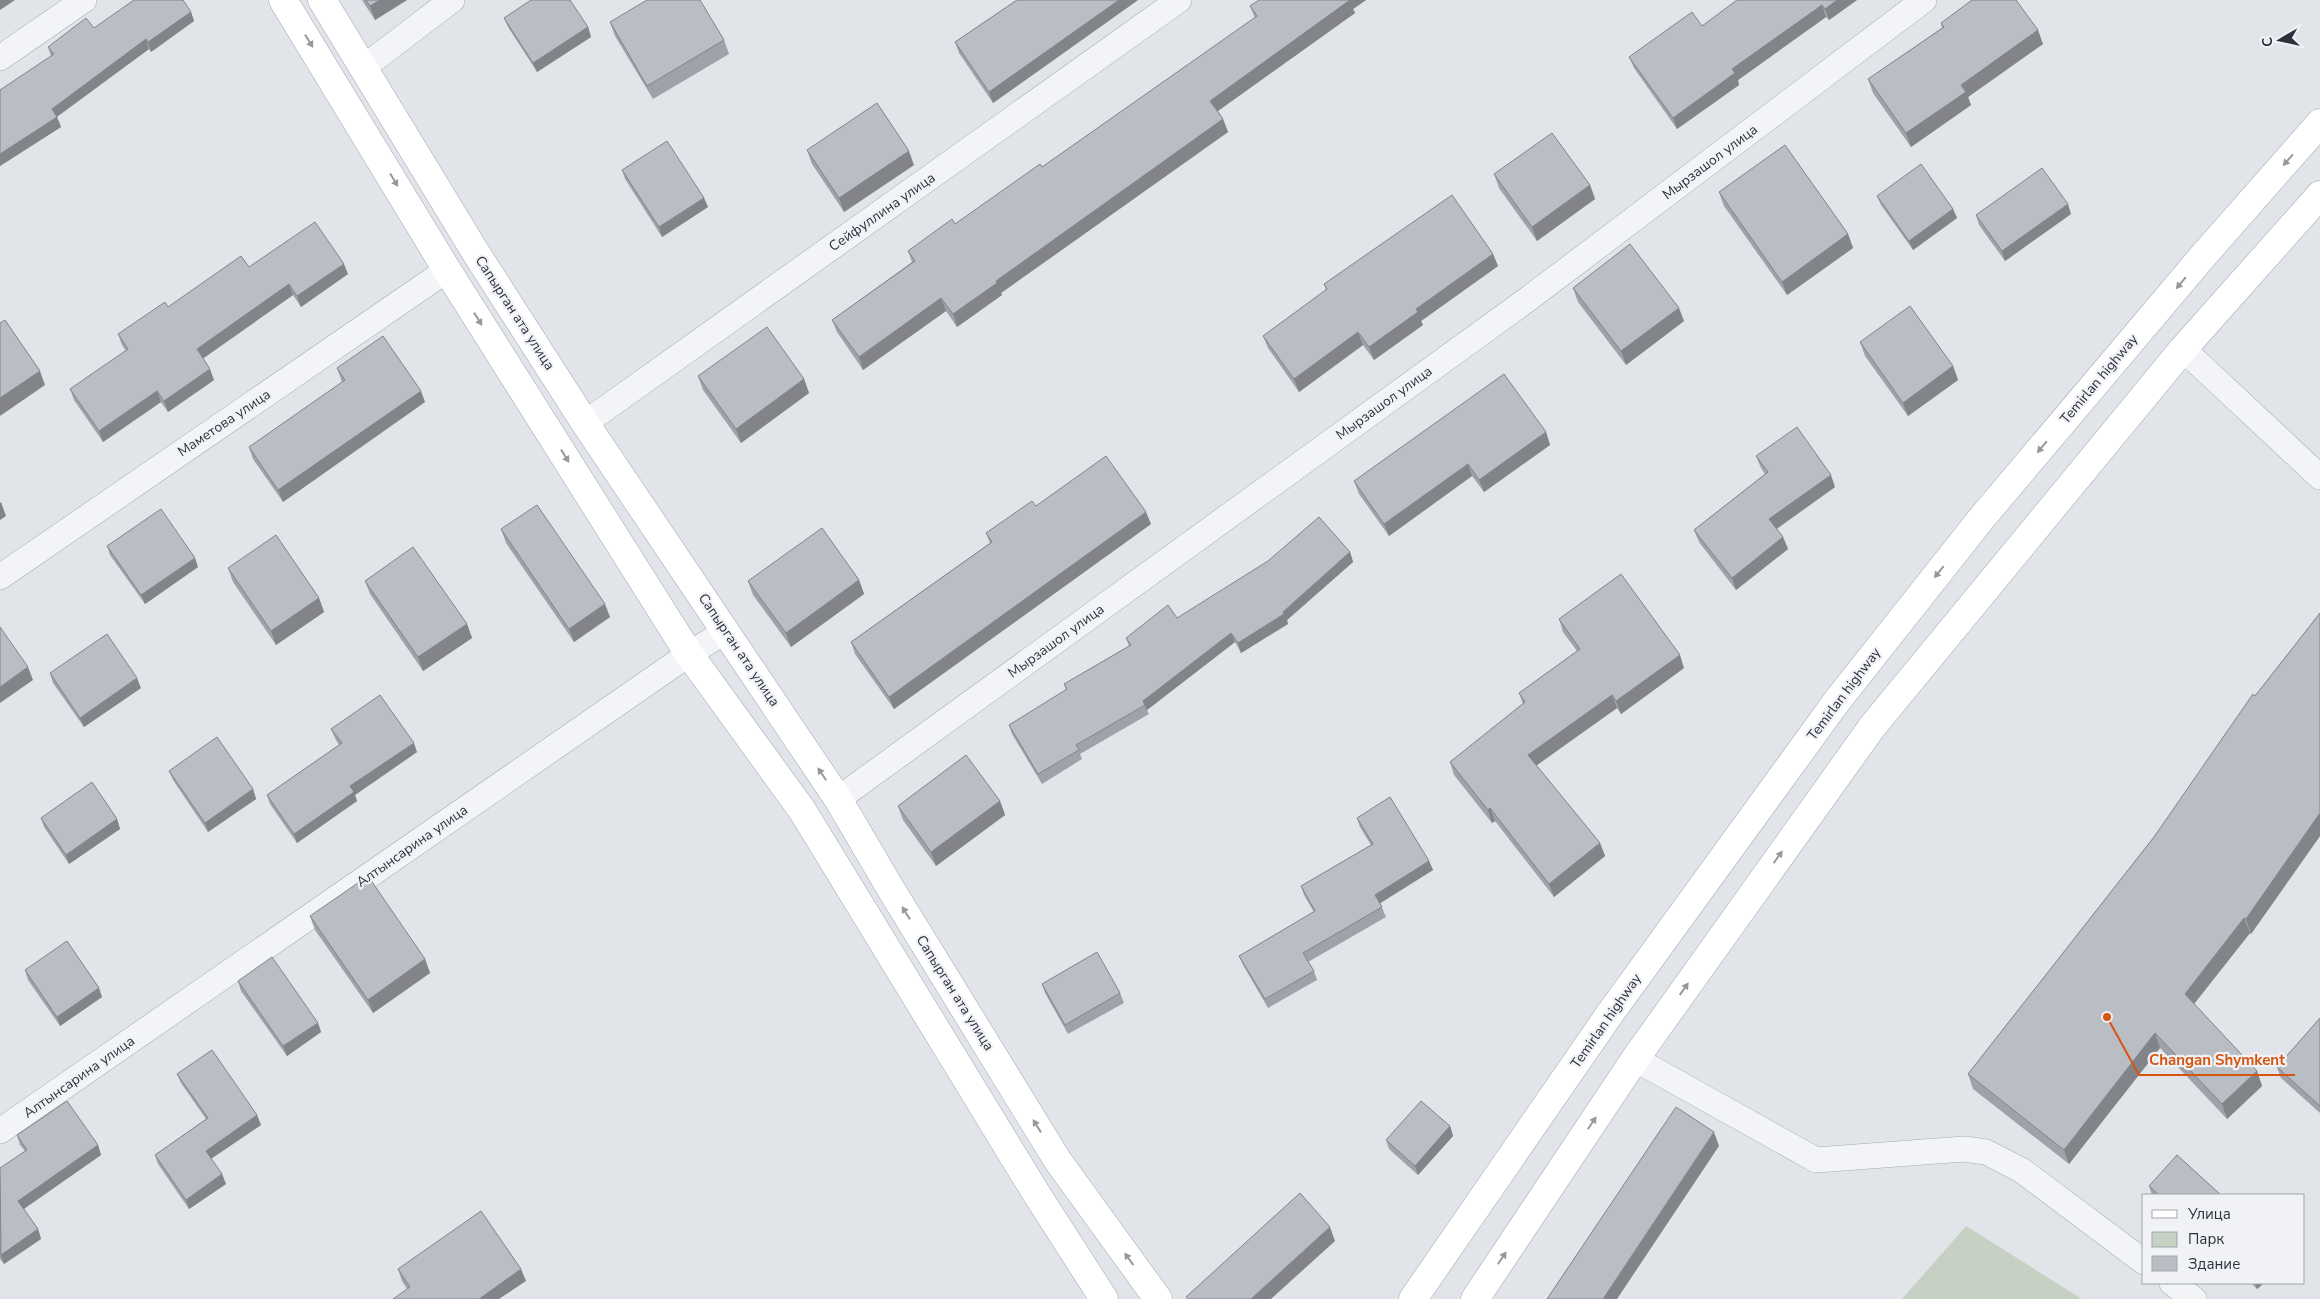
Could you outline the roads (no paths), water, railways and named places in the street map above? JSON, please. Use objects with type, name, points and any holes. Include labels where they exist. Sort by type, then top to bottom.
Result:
[{"type":"main road","points":[[283,0],[447,270],[690,654],[802,810],[1104,1299]]},
{"type":"main road","name":"Сапырган ата улица","points":[[322,0],[476,253],[585,423],[838,799],[892,891],[1058,1161],[1158,1299]]},
{"type":"main road","name":"Temirlan highway","points":[[1413,1299],[1609,1016],[1836,701],[1981,519],[2203,256],[2320,124]]},
{"type":"main road","points":[[1475,1299],[1634,1059],[1872,727],[2183,349],[2320,195]]},
{"type":"main road","points":[[1078,1259],[1092,1299]]},
{"type":"street","points":[[0,58],[84,0]]},
{"type":"street","points":[[364,67],[452,0]]},
{"type":"street","name":"Сейфуллина улица","points":[[585,423],[1179,0]]},
{"type":"street","name":"Мырзашол улица","points":[[838,799],[1528,300],[1924,0]]},
{"type":"street","name":"Маметова улица","points":[[0,577],[447,270]]},
{"type":"street","points":[[2183,349],[2320,477]]},
{"type":"street","name":"Алтынсарина улица","points":[[0,1132],[690,654],[726,631]]},
{"type":"street","points":[[1634,1059],[1816,1160],[1964,1149],[1986,1152],[2020,1170],[2142,1261]]},
{"type":"street","points":[[2173,1284],[2194,1299]]},
{"type":"place","name":"Changan Shymkent","points":[[2107,1017]]}]
